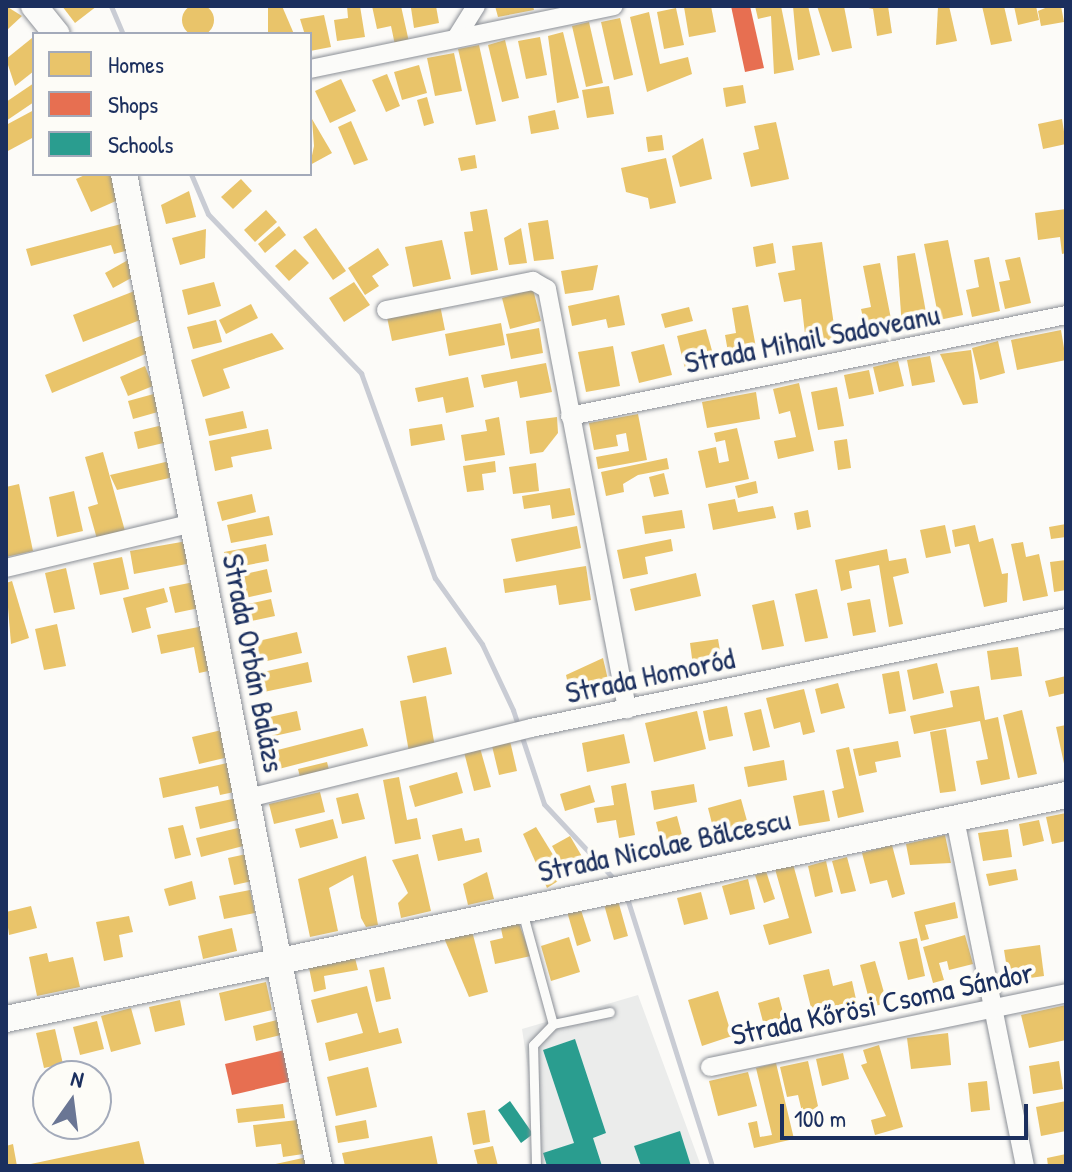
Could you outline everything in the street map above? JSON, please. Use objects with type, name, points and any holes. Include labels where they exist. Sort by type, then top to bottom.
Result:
[{"type":"main road","points":[[34,6],[55,32]]},
{"type":"main road","name":"Strada Orbán Balázs","points":[[124,176],[248,798],[276,961],[319,1166]]},
{"type":"main road","name":"Strada Nicolae Bălcescu","points":[[6,1019],[605,889],[1066,795]]},
{"type":"street","points":[[456,38],[476,6]]},
{"type":"street","points":[[312,69],[408,54],[456,38],[614,6]]},
{"type":"street","points":[[386,310],[543,284],[627,709]]},
{"type":"street","name":"Strada Mihail Sadoveanu","points":[[570,416],[1066,315]]},
{"type":"street","points":[[6,568],[193,523]]},
{"type":"street","name":"Strada Homoród","points":[[248,798],[522,730],[1066,618]]},
{"type":"street","points":[[955,819],[990,1009],[1025,1166]]},
{"type":"street","name":"Strada Kőrösi Csoma Sándor","points":[[710,1067],[1066,993]]},
{"type":"lane","points":[[521,908],[553,1024]]},
{"type":"lane","points":[[536,1166],[533,1045],[553,1024],[610,1012]]},
{"type":"shaded area","points":[[638,995],[701,1166],[530,1166],[534,1109],[522,1029]]},
{"type":"building: Homes","points":[[192,5],[204,5],[213,14],[213,26],[208,32],[188,32],[183,26],[183,14]]},
{"type":"building: Homes","points":[[6,6],[22,16],[6,31]]},
{"type":"building: Homes","points":[[62,6],[97,6],[75,23]]},
{"type":"building: Homes","points":[[268,6],[282,6],[293,32],[268,32]]},
{"type":"building: Homes","points":[[347,6],[360,6],[365,37],[337,41],[334,20],[348,18]]},
{"type":"building: Homes","points":[[372,6],[401,6],[409,42],[395,45],[391,26],[377,29]]},
{"type":"building: Homes","points":[[436,6],[439,23],[414,28],[411,8]]},
{"type":"building: Homes","points":[[495,6],[533,6],[534,10],[498,17]]},
{"type":"building: Homes","points":[[711,6],[716,32],[689,37],[684,7]]},
{"type":"building: Homes","points":[[755,6],[781,6],[794,70],[774,74],[771,16],[758,19]]},
{"type":"building: Homes","points":[[793,6],[808,6],[820,55],[798,60]]},
{"type":"building: Homes","points":[[817,6],[844,6],[852,48],[832,52]]},
{"type":"building: Homes","points":[[859,6],[888,6],[892,33],[877,36],[873,9]]},
{"type":"building: Homes","points":[[938,6],[949,6],[957,41],[936,45]]},
{"type":"building: Homes","points":[[982,6],[1004,6],[1012,41],[991,45]]},
{"type":"building: Homes","points":[[1014,6],[1036,6],[1039,20],[1018,25]]},
{"type":"building: Homes","points":[[1061,6],[1064,22],[1041,26],[1038,11]]},
{"type":"building: Homes","points":[[676,8],[684,45],[664,49],[657,12]]},
{"type":"building: Homes","points":[[649,12],[660,64],[688,57],[692,74],[647,92],[630,17]]},
{"type":"building: Homes","points":[[324,15],[331,47],[312,51],[312,32],[304,32],[300,19]]},
{"type":"building: Homes","points":[[620,18],[633,75],[614,80],[601,22]]},
{"type":"building: Homes","points":[[589,22],[603,83],[586,87],[572,26]]},
{"type":"building: Homes","points":[[563,32],[579,98],[557,103],[548,36]]},
{"type":"building: Homes","points":[[540,37],[547,75],[526,79],[518,41]]},
{"type":"building: Homes","points":[[32,38],[32,73],[15,86],[6,59]]},
{"type":"building: Homes","points":[[505,40],[519,98],[502,102],[488,45]]},
{"type":"building: Homes","points":[[479,45],[496,121],[476,125],[458,49]]},
{"type":"building: Homes","points":[[454,53],[462,91],[435,96],[427,58]]},
{"type":"building: Homes","points":[[419,65],[427,93],[402,100],[394,72]]},
{"type":"building: Homes","points":[[387,74],[400,106],[386,112],[372,80]]},
{"type":"building: Homes","points":[[341,79],[356,111],[330,123],[315,91]]},
{"type":"building: Homes","points":[[32,84],[32,103],[6,121],[6,102]]},
{"type":"building: Homes","points":[[743,85],[746,103],[726,107],[723,88]]},
{"type":"building: Homes","points":[[609,86],[614,114],[587,118],[582,90]]},
{"type":"building: Homes","points":[[427,97],[434,123],[424,126],[417,100]]},
{"type":"building: Homes","points":[[555,110],[559,129],[531,134],[528,116]]},
{"type":"building: Homes","points":[[32,111],[32,138],[6,152],[6,125]]},
{"type":"building: Homes","points":[[312,119],[332,153],[312,164]]},
{"type":"building: Homes","points":[[1062,119],[1066,144],[1043,149],[1038,124]]},
{"type":"building: Homes","points":[[351,121],[368,160],[354,165],[338,127]]},
{"type":"building: Homes","points":[[776,122],[789,179],[751,187],[743,153],[759,149],[754,126]]},
{"type":"building: Homes","points":[[662,135],[664,150],[648,152],[646,137]]},
{"type":"building: Homes","points":[[703,138],[712,179],[680,187],[672,156]]},
{"type":"building: Homes","points":[[475,155],[477,168],[461,171],[458,158]]},
{"type":"building: Homes","points":[[666,158],[676,203],[650,209],[648,198],[626,192],[621,168]]},
{"type":"building: Homes","points":[[83,176],[116,176],[125,197],[91,212],[76,179]]},
{"type":"building: Homes","points":[[241,179],[252,191],[233,209],[221,197]]},
{"type":"building: Homes","points":[[189,191],[196,217],[166,224],[161,205]]},
{"type":"building: Homes","points":[[487,209],[498,270],[471,275],[464,232],[473,231],[470,212]]},
{"type":"building: Homes","points":[[1066,209],[1066,253],[1062,254],[1060,237],[1038,240],[1035,213]]},
{"type":"building: Homes","points":[[266,210],[277,222],[255,242],[244,230]]},
{"type":"building: Homes","points":[[548,220],[554,259],[534,261],[528,223]]},
{"type":"building: Homes","points":[[125,223],[133,249],[114,254],[111,245],[31,266],[26,249]]},
{"type":"building: Homes","points":[[279,226],[286,235],[265,253],[258,244]]},
{"type":"building: Homes","points":[[316,228],[346,271],[333,280],[303,237]]},
{"type":"building: Homes","points":[[521,228],[527,263],[509,265],[504,238]]},
{"type":"building: Homes","points":[[206,229],[205,258],[180,265],[172,238]]},
{"type":"building: Homes","points":[[442,240],[451,279],[413,287],[405,247]]},
{"type":"building: Homes","points":[[948,240],[963,315],[939,320],[924,244]]},
{"type":"building: Homes","points":[[822,242],[836,339],[806,343],[801,299],[784,302],[778,273],[795,270],[792,246]]},
{"type":"building: Homes","points":[[773,243],[776,263],[756,267],[753,247]]},
{"type":"building: Homes","points":[[378,248],[389,265],[372,276],[379,286],[365,295],[348,268]]},
{"type":"building: Homes","points":[[295,249],[309,263],[289,281],[275,266]]},
{"type":"building: Homes","points":[[915,253],[928,323],[902,328],[897,256]]},
{"type":"building: Homes","points":[[135,256],[144,271],[113,288],[105,273]]},
{"type":"building: Homes","points":[[989,257],[1000,311],[972,317],[966,290],[979,287],[974,260]]},
{"type":"building: Homes","points":[[1020,257],[1031,303],[1005,309],[999,282],[1010,280],[1005,260]]},
{"type":"building: Homes","points":[[880,263],[893,329],[867,335],[861,309],[871,307],[863,266]]},
{"type":"building: Homes","points":[[598,265],[593,290],[565,294],[561,271]]},
{"type":"building: Homes","points":[[214,282],[221,306],[188,315],[182,290]]},
{"type":"building: Homes","points":[[354,282],[370,305],[344,322],[329,298]]},
{"type":"building: Homes","points":[[533,289],[541,321],[510,329],[502,298]]},
{"type":"building: Homes","points":[[137,290],[148,317],[83,342],[73,315]]},
{"type":"building: Homes","points":[[619,295],[625,325],[608,328],[606,319],[572,326],[568,306]]},
{"type":"building: Homes","points":[[251,304],[258,318],[226,334],[219,320]]},
{"type":"building: Homes","points":[[440,305],[445,330],[392,341],[387,317]]},
{"type":"building: Homes","points":[[748,305],[758,358],[730,363],[725,335],[736,333],[732,308]]},
{"type":"building: Homes","points":[[689,307],[693,321],[665,328],[661,314]]},
{"type":"building: Homes","points":[[216,320],[222,342],[193,349],[187,327]]},
{"type":"building: Homes","points":[[501,323],[505,345],[449,356],[445,334]]},
{"type":"building: Homes","points":[[539,328],[543,353],[511,359],[506,334]]},
{"type":"building: Homes","points":[[706,329],[716,365],[686,373],[677,336]]},
{"type":"building: Homes","points":[[1061,330],[1066,360],[1017,370],[1011,340]]},
{"type":"building: Homes","points":[[148,333],[155,350],[52,393],[45,375]]},
{"type":"building: Homes","points":[[272,333],[284,349],[223,369],[230,388],[203,397],[191,360]]},
{"type":"building: Homes","points":[[998,341],[1005,373],[980,380],[972,348]]},
{"type":"building: Homes","points":[[664,344],[672,375],[639,383],[631,352]]},
{"type":"building: Homes","points":[[613,346],[620,386],[586,392],[578,352]]},
{"type":"building: Homes","points":[[971,350],[978,403],[963,405],[940,354]]},
{"type":"building: Homes","points":[[930,356],[935,382],[912,386],[907,360]]},
{"type":"building: Homes","points":[[898,361],[904,386],[879,392],[873,367]]},
{"type":"building: Homes","points":[[546,363],[552,392],[520,398],[517,381],[484,388],[481,375]]},
{"type":"building: Homes","points":[[145,366],[153,386],[128,396],[120,377]]},
{"type":"building: Homes","points":[[869,370],[874,394],[849,399],[844,375]]},
{"type":"building: Homes","points":[[468,377],[474,407],[446,413],[443,397],[418,402],[415,388]]},
{"type":"building: Homes","points":[[799,383],[814,451],[778,459],[774,441],[796,437],[790,411],[779,414],[773,389]]},
{"type":"building: Homes","points":[[837,387],[844,426],[818,430],[811,392]]},
{"type":"building: Homes","points":[[161,392],[165,410],[133,419],[128,401]]},
{"type":"building: Homes","points":[[756,392],[760,419],[707,428],[702,402]]},
{"type":"building: Homes","points":[[243,411],[247,428],[209,436],[205,419]]},
{"type":"building: Homes","points":[[638,414],[647,460],[598,469],[596,457],[629,451],[626,433],[616,435],[618,446],[594,450],[589,423]]},
{"type":"building: Homes","points":[[499,417],[505,455],[465,461],[461,435],[487,431],[485,420]]},
{"type":"building: Homes","points":[[557,417],[558,433],[543,452],[530,454],[526,421]]},
{"type":"building: Homes","points":[[167,424],[172,441],[138,449],[134,432]]},
{"type":"building: Homes","points":[[442,424],[445,440],[411,446],[409,429]]},
{"type":"building: Homes","points":[[737,428],[749,479],[706,488],[698,451],[716,447],[719,463],[729,461],[725,440],[716,442],[714,433]]},
{"type":"building: Homes","points":[[268,429],[272,449],[231,457],[233,467],[215,471],[209,441]]},
{"type":"building: Homes","points":[[847,439],[851,468],[838,470],[834,441]]},
{"type":"building: Homes","points":[[103,452],[125,531],[97,539],[88,507],[98,504],[85,457]]},
{"type":"building: Homes","points":[[667,458],[669,469],[638,475],[623,484],[624,492],[606,496],[601,472]]},
{"type":"building: Homes","points":[[174,460],[178,476],[117,490],[110,475]]},
{"type":"building: Homes","points":[[495,461],[496,472],[482,474],[484,490],[467,492],[463,466]]},
{"type":"building: Homes","points":[[536,463],[539,491],[513,494],[509,467]]},
{"type":"building: Homes","points":[[664,473],[669,494],[654,497],[649,477]]},
{"type":"building: Homes","points":[[756,481],[758,493],[738,498],[735,486]]},
{"type":"building: Homes","points":[[19,484],[33,551],[6,557],[6,487]]},
{"type":"building: Homes","points":[[570,488],[575,515],[552,519],[550,505],[524,509],[522,496]]},
{"type":"building: Homes","points":[[74,491],[83,531],[57,537],[49,497]]},
{"type":"building: Homes","points":[[252,494],[256,512],[222,521],[217,502]]},
{"type":"building: Homes","points":[[735,499],[738,512],[773,506],[776,518],[713,530],[708,504]]},
{"type":"building: Homes","points":[[682,510],[685,528],[645,534],[642,516]]},
{"type":"building: Homes","points":[[808,510],[811,527],[797,530],[794,513]]},
{"type":"building: Homes","points":[[269,516],[273,535],[231,543],[227,525]]},
{"type":"building: Homes","points":[[1066,524],[1066,537],[1051,539],[1049,527]]},
{"type":"building: Homes","points":[[945,525],[951,553],[926,558],[920,530]]},
{"type":"building: Homes","points":[[975,525],[979,542],[993,538],[1002,574],[1008,573],[1007,602],[984,607],[969,544],[955,547],[952,530]]},
{"type":"building: Homes","points":[[577,526],[581,548],[516,562],[511,539]]},
{"type":"building: Homes","points":[[671,539],[673,551],[645,557],[648,574],[623,579],[617,550]]},
{"type":"building: Homes","points":[[187,541],[192,563],[134,574],[130,551]]},
{"type":"building: Homes","points":[[1023,542],[1026,557],[1039,554],[1048,596],[1023,601],[1011,544]]},
{"type":"building: Homes","points":[[266,544],[269,561],[227,569],[224,552]]},
{"type":"building: Homes","points":[[887,549],[889,561],[906,558],[909,573],[893,577],[903,624],[889,627],[879,565],[849,571],[852,588],[841,591],[835,560]]},
{"type":"building: Homes","points":[[122,557],[129,589],[100,595],[93,563]]},
{"type":"building: Homes","points":[[1066,560],[1066,590],[1054,592],[1050,562]]},
{"type":"building: Homes","points":[[586,566],[591,600],[559,605],[556,585],[505,593],[503,579]]},
{"type":"building: Homes","points":[[66,568],[75,609],[54,613],[45,573]]},
{"type":"building: Homes","points":[[267,569],[272,592],[241,599],[236,576]]},
{"type":"building: Homes","points":[[696,573],[701,596],[635,611],[630,589]]},
{"type":"building: Homes","points":[[12,581],[29,638],[11,644],[6,583]]},
{"type":"building: Homes","points":[[199,581],[204,607],[175,613],[169,587]]},
{"type":"building: Homes","points":[[164,588],[168,602],[146,608],[151,628],[132,633],[123,598]]},
{"type":"building: Homes","points":[[817,589],[828,638],[805,642],[795,594]]},
{"type":"building: Homes","points":[[271,599],[275,616],[238,624],[234,607]]},
{"type":"building: Homes","points":[[870,599],[876,632],[853,636],[847,603]]},
{"type":"building: Homes","points":[[774,600],[784,646],[762,650],[752,605]]},
{"type":"building: Homes","points":[[57,624],[66,666],[44,670],[35,629]]},
{"type":"building: Homes","points":[[209,625],[218,669],[199,673],[194,647],[161,654],[157,635]]},
{"type":"building: Homes","points":[[297,632],[302,653],[250,665],[245,644]]},
{"type":"building: Homes","points":[[718,639],[722,662],[693,666],[690,643]]},
{"type":"building: Homes","points":[[446,647],[452,674],[413,683],[407,656]]},
{"type":"building: Homes","points":[[1018,647],[1022,676],[991,680],[987,651]]},
{"type":"building: Homes","points":[[603,658],[609,684],[570,693],[566,675]]},
{"type":"building: Homes","points":[[308,662],[312,682],[254,694],[250,675]]},
{"type":"building: Homes","points":[[937,663],[944,693],[913,700],[907,670]]},
{"type":"building: Homes","points":[[899,671],[906,711],[889,714],[882,674]]},
{"type":"building: Homes","points":[[1066,676],[1066,693],[1049,697],[1045,681]]},
{"type":"building: Homes","points":[[838,683],[845,708],[821,714],[815,689]]},
{"type":"building: Homes","points":[[979,686],[985,720],[998,717],[1010,779],[981,785],[976,761],[988,759],[980,721],[914,734],[910,716],[953,707],[950,691]]},
{"type":"building: Homes","points":[[804,689],[815,732],[803,735],[800,722],[774,729],[766,698]]},
{"type":"building: Homes","points":[[426,696],[435,747],[409,752],[400,701]]},
{"type":"building: Homes","points":[[727,706],[733,736],[709,741],[703,711]]},
{"type":"building: Homes","points":[[761,709],[770,747],[753,751],[744,713]]},
{"type":"building: Homes","points":[[1022,710],[1037,774],[1018,778],[1003,715]]},
{"type":"building: Homes","points":[[297,711],[301,730],[261,739],[256,720]]},
{"type":"building: Homes","points":[[697,711],[706,749],[654,762],[645,723]]},
{"type":"building: Homes","points":[[1066,725],[1066,768],[1065,768],[1056,727]]},
{"type":"building: Homes","points":[[363,728],[368,746],[271,771],[266,753]]},
{"type":"building: Homes","points":[[226,729],[233,756],[199,764],[192,737]]},
{"type":"building: Homes","points":[[946,729],[956,791],[940,793],[930,732]]},
{"type":"building: Homes","points":[[624,734],[630,763],[587,772],[582,743]]},
{"type":"building: Homes","points":[[510,741],[517,771],[499,775],[492,746]]},
{"type":"building: Homes","points":[[898,741],[901,757],[875,762],[877,772],[859,776],[853,749]]},
{"type":"building: Homes","points":[[849,747],[864,812],[838,818],[832,791],[844,788],[836,750]]},
{"type":"building: Homes","points":[[480,748],[491,787],[474,791],[464,752]]},
{"type":"building: Homes","points":[[784,760],[787,780],[748,787],[744,767]]},
{"type":"building: Homes","points":[[232,762],[239,791],[220,795],[218,786],[163,798],[159,778]]},
{"type":"building: Homes","points":[[327,762],[330,774],[301,781],[298,769]]},
{"type":"building: Homes","points":[[457,772],[463,793],[415,807],[409,786]]},
{"type":"building: Homes","points":[[399,777],[407,820],[417,818],[421,839],[395,844],[383,780]]},
{"type":"building: Homes","points":[[626,783],[635,835],[619,838],[616,820],[597,823],[594,808],[614,805],[611,786]]},
{"type":"building: Homes","points":[[694,784],[697,802],[654,810],[651,791]]},
{"type":"building: Homes","points":[[590,785],[595,802],[565,811],[560,794]]},
{"type":"building: Homes","points":[[824,790],[830,821],[799,826],[793,796]]},
{"type":"building: Homes","points":[[320,792],[325,812],[274,824],[269,804]]},
{"type":"building: Homes","points":[[358,793],[365,819],[342,824],[336,798]]},
{"type":"building: Homes","points":[[237,798],[242,819],[200,829],[195,807]]},
{"type":"building: Homes","points":[[741,799],[752,839],[718,847],[708,808]]},
{"type":"building: Homes","points":[[1066,813],[1066,841],[1052,844],[1046,817]]},
{"type":"building: Homes","points":[[677,816],[686,850],[664,855],[656,822]]},
{"type":"building: Homes","points":[[333,819],[338,838],[300,848],[295,829]]},
{"type":"building: Homes","points":[[1039,820],[1044,841],[1023,846],[1019,824]]},
{"type":"building: Homes","points":[[183,825],[191,855],[175,859],[168,828]]},
{"type":"building: Homes","points":[[242,827],[247,845],[201,857],[196,838]]},
{"type":"building: Homes","points":[[536,827],[566,876],[547,888],[523,834]]},
{"type":"building: Homes","points":[[462,828],[465,841],[479,838],[482,852],[438,861],[432,835]]},
{"type":"building: Homes","points":[[1008,829],[1012,857],[983,861],[978,833]]},
{"type":"building: Homes","points":[[945,835],[951,863],[910,865],[906,844]]},
{"type":"building: Homes","points":[[570,836],[587,865],[568,875],[552,846]]},
{"type":"building: Homes","points":[[892,845],[905,894],[892,898],[887,880],[870,884],[862,853]]},
{"type":"building: Homes","points":[[251,853],[257,880],[234,885],[228,858]]},
{"type":"building: Homes","points":[[418,854],[431,911],[401,918],[398,903],[408,893],[392,860]]},
{"type":"building: Homes","points":[[366,856],[378,925],[366,927],[361,918],[353,875],[329,888],[338,931],[310,937],[298,879]]},
{"type":"building: Homes","points":[[847,857],[856,891],[841,894],[832,861]]},
{"type":"building: Homes","points":[[826,861],[833,892],[815,897],[808,866]]},
{"type":"building: Homes","points":[[793,864],[812,933],[769,945],[763,925],[789,918],[775,869]]},
{"type":"building: Homes","points":[[1016,869],[1018,880],[989,886],[986,874]]},
{"type":"building: Homes","points":[[766,871],[775,899],[764,903],[755,875]]},
{"type":"building: Homes","points":[[487,872],[494,899],[468,905],[463,884]]},
{"type":"building: Homes","points":[[748,879],[755,909],[730,915],[722,886]]},
{"type":"building: Homes","points":[[192,881],[196,899],[169,906],[164,889]]},
{"type":"building: Homes","points":[[250,890],[255,913],[224,919],[219,896]]},
{"type":"building: Homes","points":[[701,892],[708,919],[684,925],[677,898]]},
{"type":"building: Homes","points":[[617,897],[628,936],[614,940],[603,901]]},
{"type":"building: Homes","points":[[955,902],[958,918],[925,925],[929,939],[921,941],[914,912]]},
{"type":"building: Homes","points":[[579,904],[591,941],[577,946],[566,908]]},
{"type":"building: Homes","points":[[31,906],[37,928],[9,935],[6,912]]},
{"type":"building: Homes","points":[[129,916],[133,932],[119,935],[123,957],[104,961],[96,922]]},
{"type":"building: Homes","points":[[518,921],[531,956],[495,964],[490,941],[503,938],[500,924]]},
{"type":"building: Homes","points":[[232,928],[237,951],[203,959],[198,936]]},
{"type":"building: Homes","points":[[472,931],[488,992],[469,997],[444,938]]},
{"type":"building: Homes","points":[[965,935],[973,964],[949,970],[947,961],[939,963],[944,980],[933,983],[923,947]]},
{"type":"building: Homes","points":[[569,937],[580,972],[551,981],[541,946]]},
{"type":"building: Homes","points":[[917,938],[925,976],[908,980],[899,942]]},
{"type":"building: Homes","points":[[1040,945],[1044,976],[1009,981],[1004,950]]},
{"type":"building: Homes","points":[[47,953],[49,962],[73,957],[80,987],[37,996],[29,957]]},
{"type":"building: Homes","points":[[354,954],[358,970],[324,976],[326,989],[314,992],[308,963]]},
{"type":"building: Homes","points":[[875,961],[887,1003],[871,1007],[860,965]]},
{"type":"building: Homes","points":[[384,967],[391,999],[376,1002],[369,970]]},
{"type":"building: Homes","points":[[829,969],[833,986],[852,981],[859,1013],[815,1024],[803,975]]},
{"type":"building: Homes","points":[[266,982],[272,1010],[225,1021],[219,993]]},
{"type":"building: Homes","points":[[367,986],[379,1033],[398,1028],[402,1043],[329,1061],[325,1043],[363,1033],[357,1013],[317,1023],[311,1000]]},
{"type":"building: Homes","points":[[718,991],[732,1036],[702,1046],[688,1000]]},
{"type":"building: Homes","points":[[779,997],[787,1027],[766,1033],[758,1003]]},
{"type":"building: Homes","points":[[180,1000],[185,1025],[155,1032],[149,1007]]},
{"type":"building: Homes","points":[[1066,1005],[1066,1040],[1029,1048],[1021,1015]]},
{"type":"building: Homes","points":[[131,1008],[141,1044],[111,1052],[101,1016]]},
{"type":"building: Homes","points":[[281,1019],[285,1034],[256,1041],[253,1026]]},
{"type":"building: Homes","points":[[97,1021],[104,1049],[80,1055],[73,1027]]},
{"type":"building: Homes","points":[[55,1029],[62,1060],[42,1060],[36,1033]]},
{"type":"building: Homes","points":[[948,1033],[951,1065],[911,1069],[907,1038]]},
{"type":"building: Homes","points":[[879,1045],[903,1127],[875,1135],[871,1120],[886,1116],[861,1065],[867,1063],[863,1050]]},
{"type":"building: Homes","points":[[843,1053],[849,1079],[822,1086],[816,1059]]},
{"type":"building: Homes","points":[[808,1061],[818,1106],[803,1116],[798,1095],[787,1097],[780,1067]]},
{"type":"building: Homes","points":[[1059,1061],[1063,1089],[1033,1094],[1029,1066]]},
{"type":"building: Homes","points":[[776,1063],[794,1139],[754,1148],[748,1123],[757,1121],[760,1137],[772,1135],[756,1068]]},
{"type":"building: Homes","points":[[368,1067],[377,1107],[336,1116],[327,1077]]},
{"type":"building: Homes","points":[[748,1072],[757,1106],[718,1116],[709,1081]]},
{"type":"building: Homes","points":[[987,1081],[990,1110],[971,1112],[968,1083]]},
{"type":"building: Homes","points":[[1066,1101],[1066,1131],[1041,1136],[1036,1107]]},
{"type":"building: Homes","points":[[283,1104],[285,1118],[238,1123],[236,1109]]},
{"type":"building: Homes","points":[[485,1110],[490,1142],[473,1145],[467,1113]]},
{"type":"building: Homes","points":[[306,1119],[310,1153],[283,1157],[281,1144],[256,1147],[253,1125]]},
{"type":"building: Homes","points":[[366,1120],[369,1138],[338,1143],[335,1126]]},
{"type":"building: Homes","points":[[432,1136],[438,1166],[345,1166],[342,1153]]},
{"type":"building: Homes","points":[[139,1141],[145,1166],[26,1166],[26,1165]]},
{"type":"building: Homes","points":[[13,1144],[17,1166],[6,1166],[6,1146]]},
{"type":"building: Homes","points":[[493,1146],[498,1166],[478,1166],[474,1150]]},
{"type":"building: Homes","points":[[1066,1154],[1066,1166],[1048,1166],[1047,1158]]},
{"type":"building: Homes","points":[[312,1156],[315,1166],[271,1166],[271,1165]]},
{"type":"building: Shops","points":[[731,6],[750,6],[764,68],[745,72]]},
{"type":"building: Shops","points":[[289,1049],[296,1080],[232,1095],[225,1064]]},
{"type":"building: Schools","points":[[575,1039],[606,1133],[593,1138],[602,1166],[547,1166],[543,1153],[574,1143],[543,1050]]},
{"type":"building: Schools","points":[[510,1101],[533,1134],[521,1143],[498,1110]]},
{"type":"building: Schools","points":[[680,1131],[691,1166],[641,1166],[634,1146]]},
{"type":"waterway","points":[[111,6],[122,32]]},
{"type":"waterway","points":[[192,176],[208,214],[361,373],[435,578],[482,644],[513,710],[544,804],[615,880]]},
{"type":"waterway","points":[[627,898],[712,1166]]}]
